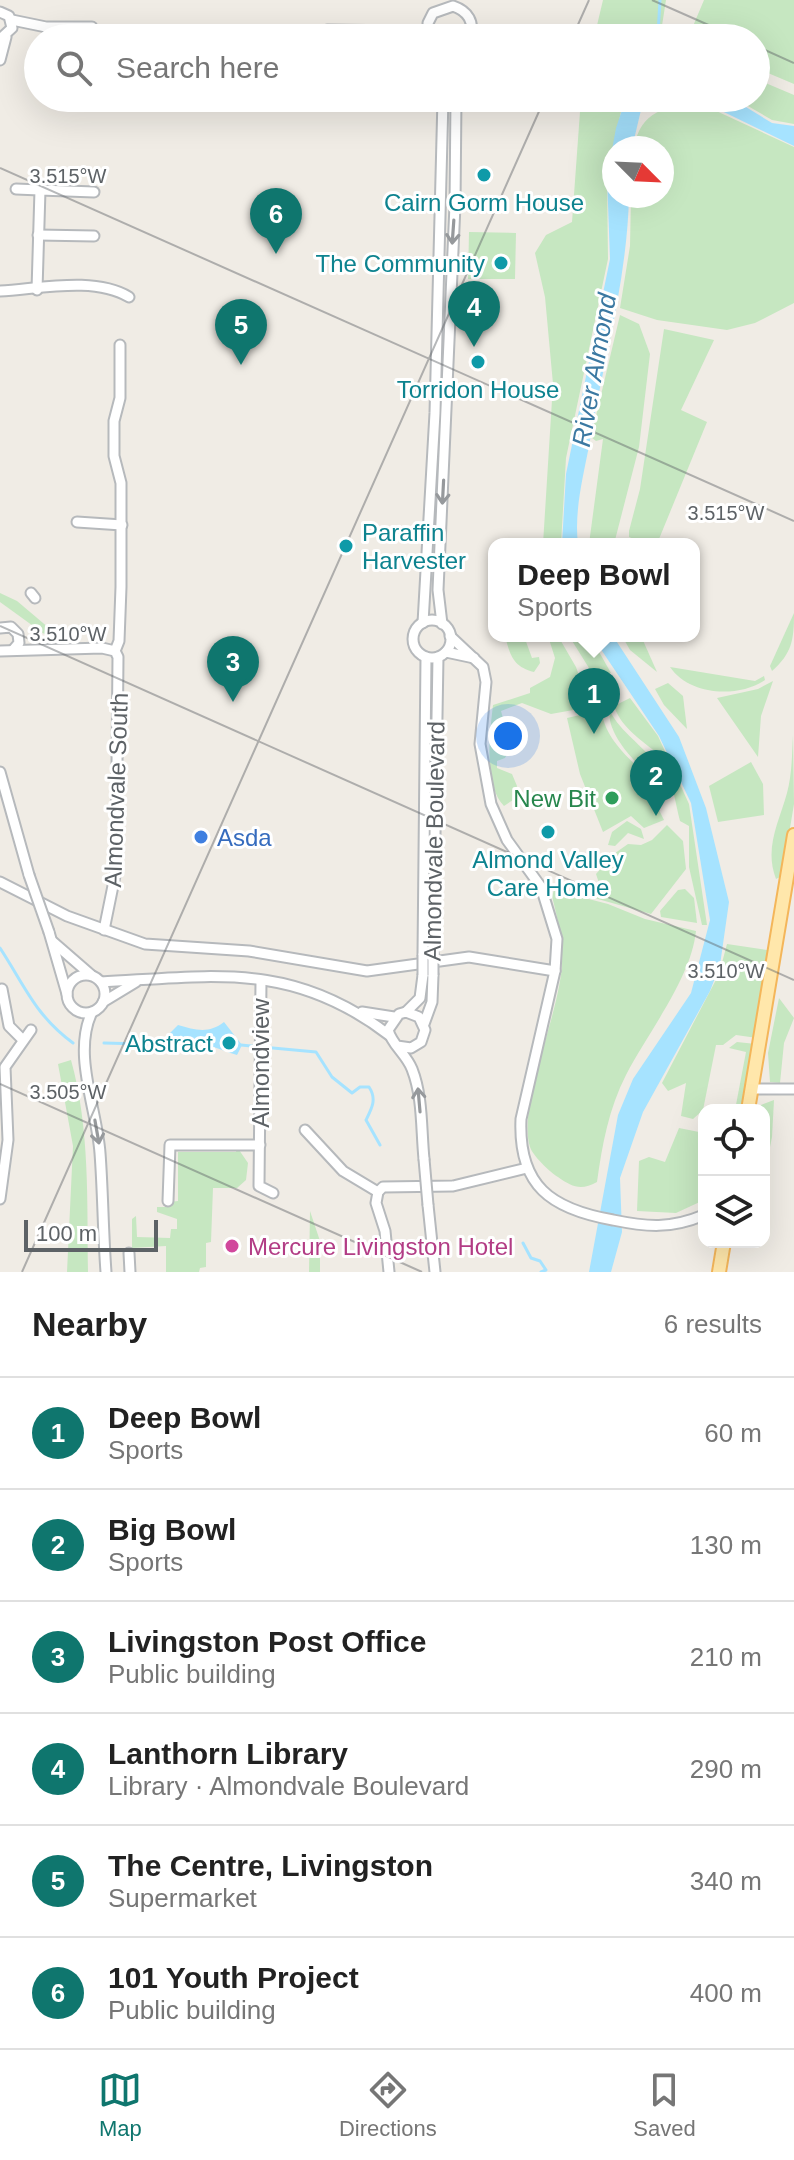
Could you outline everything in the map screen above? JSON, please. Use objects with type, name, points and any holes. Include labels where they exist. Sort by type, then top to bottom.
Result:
[{"type":"main road","points":[[749,1104],[794,835]]},
{"type":"main road","points":[[719,1272],[722,1248]]},
{"type":"street","points":[[0,60],[7,16],[5,1]]},
{"type":"street","points":[[428,23],[439,5],[460,4],[471,19],[471,24]]},
{"type":"street","points":[[7,16],[35,24]]},
{"type":"street","points":[[443,112],[436,398],[423,623],[413,640],[417,650],[426,657],[442,654],[477,659]]},
{"type":"street","points":[[456,112],[455,205],[438,590],[442,624],[450,636],[477,659],[486,682],[480,744],[491,804],[507,840],[541,887],[557,939],[555,971],[521,1119],[520,1137],[527,1168],[551,1199],[589,1216],[650,1227],[698,1223]]},
{"type":"street","points":[[16,189],[94,192]]},
{"type":"street","points":[[37,290],[40,190]]},
{"type":"street","points":[[38,235],[94,236]]},
{"type":"street","points":[[0,291],[97,287],[115,289],[129,297]]},
{"type":"street","name":"Almondvale South","points":[[104,930],[116,871],[120,665],[115,651],[120,627],[122,525],[121,471],[114,456],[114,421],[120,398],[120,345]]},
{"type":"street","points":[[77,522],[122,525]]},
{"type":"street","points":[[423,623],[442,624]]},
{"type":"street","points":[[2,624],[45,648]]},
{"type":"street","points":[[13,650],[19,643],[18,634]]},
{"type":"street","points":[[442,654],[450,636]]},
{"type":"street","points":[[0,652],[45,648],[115,651]]},
{"type":"street","name":"Almondvale Boulevard","points":[[428,878],[436,693],[442,654]]},
{"type":"street","name":"Almondvale Boulevard","points":[[424,1024],[432,1002],[428,975],[423,693],[426,657]]},
{"type":"street","points":[[0,772],[68,996],[80,1011],[92,1012]]},
{"type":"street","points":[[0,882],[104,930],[145,944],[249,951],[353,970],[389,970],[469,957],[555,971]]},
{"type":"street","points":[[51,937],[101,982],[207,975],[261,981],[316,992],[358,1012],[389,1035],[409,1063],[417,1085],[435,1272]]},
{"type":"street","points":[[68,996],[69,986],[76,978],[91,975]]},
{"type":"street","name":"Almondvale Boulevard","points":[[406,1012],[420,998],[428,975]]},
{"type":"street","points":[[106,1272],[100,1149],[86,1047],[87,1023],[92,1012],[103,1002],[138,980]]},
{"type":"street","name":"Almondview","points":[[261,981],[259,1186],[273,1193]]},
{"type":"street","points":[[101,982],[103,1002]]},
{"type":"street","points":[[2,989],[9,1026],[22,1039]]},
{"type":"street","points":[[358,1012],[394,1017],[406,1012],[419,1017],[424,1024],[424,1036],[418,1045],[407,1049],[397,1046]]},
{"type":"street","points":[[389,1035],[394,1017]]},
{"type":"street","points":[[0,1199],[8,1140],[5,1067],[31,1030]]},
{"type":"street","points":[[752,1089],[794,1089]]},
{"type":"street","points":[[305,1130],[343,1171],[378,1192]]},
{"type":"street","name":"Almondview","points":[[168,1201],[170,1145],[260,1145]]},
{"type":"street","points":[[389,1272],[385,1231],[376,1203],[378,1192],[383,1187],[453,1186],[527,1168]]},
{"type":"street","points":[[681,1224],[698,1217]]},
{"type":"street","points":[[129,1253],[130,1272]]},
{"type":"green space","points":[[603,0],[666,0],[662,24],[597,24]]},
{"type":"green space","points":[[704,0],[794,0],[794,84],[770,74],[770,24],[694,24]]},
{"type":"green space","points":[[770,85],[794,95],[794,124],[772,120],[758,112],[770,112]]},
{"type":"green space","points":[[580,112],[621,112],[616,136],[602,136],[602,208],[607,208],[608,259],[566,458],[561,538],[543,538],[553,384],[545,297],[535,253],[546,235],[572,222]]},
{"type":"green space","points":[[658,112],[718,112],[794,147],[794,303],[755,323],[727,330],[657,320],[620,308],[630,246],[631,208],[674,208],[674,136],[637,136],[649,118]]},
{"type":"green space","points":[[469,232],[516,233],[515,279],[468,279]]},
{"type":"green space","points":[[620,315],[639,324],[650,354],[639,447],[616,538],[590,538],[603,439],[596,441],[591,437]]},
{"type":"green space","points":[[664,329],[714,340],[681,410],[707,422],[659,538],[629,537],[640,489]]},
{"type":"green space","points":[[0,593],[17,601],[56,634],[47,636],[0,602]]},
{"type":"green space","points":[[794,613],[790,645],[784,658],[772,671],[770,666]]},
{"type":"green space","points":[[507,642],[526,642],[532,658],[539,657],[540,663],[534,672],[521,667]]},
{"type":"green space","points":[[550,642],[561,642],[576,667],[590,707],[551,714],[522,703],[501,711],[511,747],[505,758],[497,761],[497,768],[512,774],[517,786],[513,800],[504,806],[497,797],[490,772],[493,705],[530,693],[530,688],[550,677],[555,658]]},
{"type":"green space","points":[[573,642],[593,642],[611,673],[594,676]]},
{"type":"green space","points":[[625,642],[644,642],[657,672],[630,650]]},
{"type":"green space","points":[[670,667],[755,681],[764,676],[765,680],[742,690],[715,691],[689,684]]},
{"type":"green space","points":[[773,681],[761,716],[758,757],[717,698],[758,689]]},
{"type":"green space","points":[[668,683],[683,696],[687,729],[664,705],[655,689]]},
{"type":"green space","points":[[630,698],[658,736],[689,804],[707,925],[702,925],[689,867],[689,826],[680,821],[664,763],[625,725],[614,706]]},
{"type":"green space","points":[[602,710],[604,722],[616,744],[661,789],[663,797],[658,808],[664,820],[644,828],[631,816],[603,832],[580,774],[567,718]]},
{"type":"green space","points":[[610,711],[623,730],[654,762],[664,782],[646,772],[628,753],[614,731]]},
{"type":"green space","points":[[793,735],[794,804],[782,876],[776,879],[772,846],[789,786]]},
{"type":"green space","points":[[751,762],[763,784],[764,815],[718,822],[709,786]]},
{"type":"green space","points":[[627,821],[641,829],[644,839],[628,833],[615,846],[608,845],[612,832]]},
{"type":"green space","points":[[667,825],[683,841],[686,869],[651,914],[573,892],[599,883],[596,874],[604,865],[601,863],[628,844],[641,845],[652,840]]},
{"type":"green space","points":[[685,889],[694,898],[697,923],[661,917],[660,911],[678,890]]},
{"type":"green space","points":[[554,890],[608,904],[645,919],[696,931],[686,968],[615,1100],[597,1182],[581,1187],[563,1180],[538,1159],[530,1147],[528,1129],[534,1083],[560,982],[562,945],[552,896]]},
{"type":"green space","points":[[727,944],[767,950],[757,1038],[736,1035],[723,1045],[716,1045],[704,1104],[698,1104],[698,1114],[693,1119],[681,1116],[686,1083],[668,1091],[662,1083],[719,974]]},
{"type":"green space","points":[[779,998],[794,1018],[784,1043],[780,1083],[770,1082],[768,1053]]},
{"type":"green space","points":[[737,1042],[756,1044],[745,1104],[736,1104],[746,1052],[729,1048]]},
{"type":"green space","points":[[71,1060],[82,1112],[88,1272],[67,1272],[73,1146],[58,1064]]},
{"type":"green space","points":[[774,1100],[770,1147],[770,1104],[764,1104]]},
{"type":"green space","points":[[679,1128],[698,1132],[698,1203],[676,1213],[637,1211],[639,1161],[649,1157],[665,1162]]},
{"type":"green space","points":[[237,1147],[248,1163],[246,1180],[237,1188],[213,1188],[211,1242],[206,1243],[206,1267],[200,1268],[199,1272],[166,1272],[166,1246],[132,1248],[132,1219],[136,1216],[137,1237],[170,1238],[171,1229],[177,1229],[177,1219],[157,1212],[157,1207],[170,1207],[170,1202],[178,1201],[178,1152],[236,1152]]},
{"type":"green space","points":[[310,1211],[320,1241],[320,1272],[309,1272]]},
{"type":"water","points":[[621,112],[641,112],[635,136],[615,136]]},
{"type":"water","points":[[724,112],[754,112],[772,123],[794,126],[794,146]]},
{"type":"water","name":"River Almond","points":[[608,208],[628,208],[614,322],[580,495],[578,538],[562,538],[566,474],[610,259]]},
{"type":"water","points":[[596,642],[617,642],[679,737],[706,808],[729,902],[720,965],[710,991],[643,1112],[620,1178],[622,1232],[611,1272],[589,1272],[618,1115],[633,1079],[691,993],[710,920],[691,803],[659,736]]},
{"type":"water","points":[[224,1022],[242,1045],[237,1055],[190,1042],[172,1044],[162,1049],[139,1044],[163,1040],[178,1025],[207,1030]]},
{"type":"waterway","points":[[659,24],[660,0]]},
{"type":"waterway","points":[[0,948],[40,1011],[73,1043]]},
{"type":"waterway","points":[[104,1043],[141,1044]]},
{"type":"waterway","points":[[241,1045],[316,1052],[332,1077],[352,1093],[360,1087],[369,1087],[373,1100],[366,1120],[380,1145]]},
{"type":"waterway","points":[[523,1243],[531,1258],[540,1261],[546,1270],[541,1272]]},
{"type":"place","name":"Cairn Gorm House","points":[[484,175]]},
{"type":"place","name":"101 Youth Project","points":[[276,254]]},
{"type":"place","name":"The Community","points":[[501,263]]},
{"type":"place","name":"Lanthorn Library","points":[[474,347]]},
{"type":"place","name":"Torridon House","points":[[478,362]]},
{"type":"place","name":"The Centre, Livingston","points":[[241,365]]},
{"type":"place","name":"Paraffin Harvester","points":[[346,546]]},
{"type":"place","name":"Livingston Post Office","points":[[233,702]]},
{"type":"place","name":"Deep Bowl","points":[[594,734]]},
{"type":"place","name":"New Bit","points":[[612,798]]},
{"type":"place","name":"Big Bowl","points":[[656,816]]},
{"type":"place","name":"Almond Valley Care Home","points":[[548,832]]},
{"type":"place","name":"Asda","points":[[201,837]]},
{"type":"place","name":"Abstract","points":[[229,1043]]},
{"type":"place","name":"Mercure Livingston Hotel","points":[[232,1246]]}]
